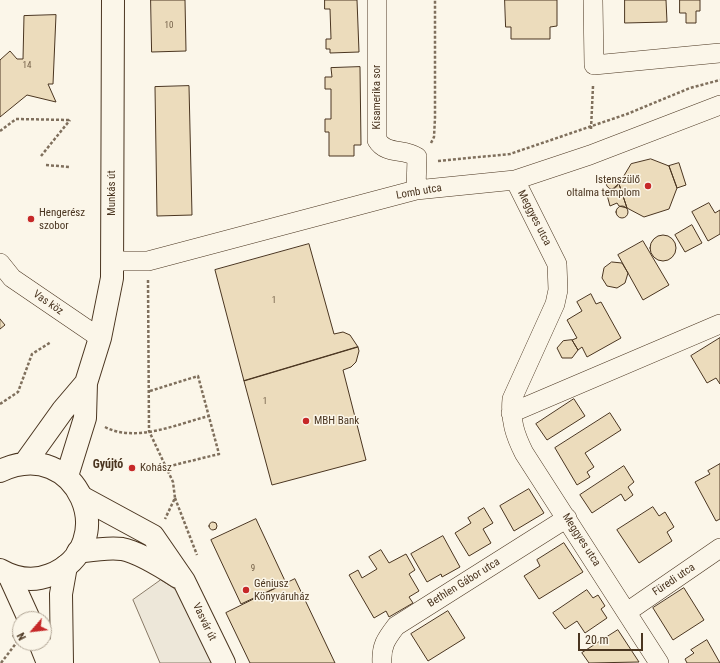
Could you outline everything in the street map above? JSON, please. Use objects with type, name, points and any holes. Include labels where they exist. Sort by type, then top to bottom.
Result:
[{"type":"main road","name":"Munkás út","points":[[86,383],[100,338],[112,278],[113,0]]},
{"type":"main road","points":[[25,463],[63,410],[86,383]]},
{"type":"main road","points":[[67,476],[85,418],[86,383]]},
{"type":"main road","points":[[0,470],[12,465],[25,463],[47,466],[67,476],[83,498],[87,512],[87,526],[84,540],[72,559],[61,594],[62,663]]},
{"type":"main road","name":"Vasvár út","points":[[83,498],[153,536],[184,581],[224,663]]},
{"type":"main road","points":[[4,573],[32,579],[56,572],[72,559],[101,549],[123,550],[159,566],[184,581]]},
{"type":"main road","points":[[4,573],[25,611]]},
{"type":"main road","points":[[43,651],[48,663]]},
{"type":"street","name":"Kisamerika sor","points":[[376,0],[378,140],[381,146],[386,149],[411,153]]},
{"type":"street","points":[[593,0],[594,65],[720,53]]},
{"type":"street","name":"Lomb utca","points":[[112,261],[148,261],[416,190],[515,180],[590,155],[720,105]]},
{"type":"street","points":[[411,153],[416,157],[416,190]]},
{"type":"street","name":"Meggyes utca","points":[[515,180],[557,264],[559,276],[555,304],[512,399],[511,413],[515,433],[524,453],[659,663]]},
{"type":"street","name":"Vas köz","points":[[0,263],[12,278],[100,338]]},
{"type":"street","points":[[511,413],[720,324]]},
{"type":"street","name":"Bethlen Gábor utca","points":[[382,663],[381,650],[387,638],[396,626],[567,518]]},
{"type":"street","name":"Füredi utca","points":[[627,612],[720,548]]},
{"type":"path","points":[[411,153],[422,151],[429,147],[434,137],[435,0]]},
{"type":"path","points":[[590,155],[594,65]]},
{"type":"path","points":[[0,131],[16,119],[70,120],[41,156]]},
{"type":"path","points":[[46,165],[70,167]]},
{"type":"path","points":[[148,261],[150,390],[149,431],[173,482],[175,498],[197,555]]},
{"type":"path","points":[[0,404],[18,392],[32,354],[51,342]]},
{"type":"path","points":[[150,390],[198,376],[218,454],[166,467]]},
{"type":"path","points":[[101,425],[112,431],[128,434],[149,431],[209,416]]},
{"type":"path","points":[[163,523],[175,498]]},
{"type":"path","points":[[1,663],[12,649]]},
{"type":"shaded area","points":[[161,580],[178,591],[213,663],[160,663],[133,600]]},
{"type":"building","points":[[151,0],[185,0],[186,51],[152,52]]},
{"type":"building","points":[[325,0],[357,0],[359,52],[330,53],[330,49],[326,49],[326,39],[331,39],[330,9],[325,9]]},
{"type":"building","points":[[505,0],[557,0],[557,26],[550,27],[550,39],[511,39],[511,27],[506,27]]},
{"type":"building","points":[[625,0],[666,0],[667,22],[625,23]]},
{"type":"building","points":[[680,0],[700,0],[700,11],[696,11],[696,23],[686,23],[686,13],[680,13]]},
{"type":"building","points":[[56,15],[53,84],[48,84],[56,102],[27,95],[0,117],[0,60],[10,51],[17,59],[23,59],[24,16]]},
{"type":"building","points":[[360,67],[361,145],[354,145],[354,156],[329,156],[329,132],[325,132],[325,119],[331,119],[331,89],[325,89],[325,77],[332,77],[331,68]]},
{"type":"building","points":[[189,86],[192,215],[157,216],[155,87]]},
{"type":"building","name":"Istenszülő oltalma templom","points":[[651,159],[669,166],[677,188],[669,209],[644,217],[627,208],[619,184],[631,164]]},
{"type":"building","points":[[679,163],[686,185],[677,188],[669,166]]},
{"type":"building","points":[[610,177],[614,177],[618,183],[614,189],[610,189],[606,185],[606,181]]},
{"type":"building","points":[[619,184],[627,208],[619,206],[617,203],[610,206],[607,195],[613,193],[613,189]]},
{"type":"building","points":[[709,203],[715,213],[720,210],[720,234],[708,241],[692,212]]},
{"type":"building","points":[[620,206],[624,206],[628,212],[624,218],[620,218],[616,214],[616,210]]},
{"type":"building","points":[[692,225],[702,243],[685,252],[675,235]]},
{"type":"building","points":[[663,235],[672,239],[676,248],[672,257],[663,261],[654,257],[650,248],[654,239]]},
{"type":"building","points":[[643,241],[669,285],[643,300],[618,255]]},
{"type":"building","points":[[309,244],[334,334],[343,332],[350,335],[358,347],[244,381],[215,270]]},
{"type":"building","points":[[612,262],[622,263],[628,273],[625,283],[617,288],[607,286],[602,278],[604,268]]},
{"type":"building","points":[[591,294],[596,304],[601,302],[621,338],[587,357],[582,347],[578,350],[572,340],[577,338],[567,320],[582,311],[577,302]]},
{"type":"building","points":[[0,319],[5,325],[0,329]]},
{"type":"building","points":[[720,338],[720,384],[716,378],[707,383],[691,356]]},
{"type":"building","points":[[572,340],[578,350],[572,358],[562,358],[557,348],[563,341]]},
{"type":"building","name":"MBH Bank","points":[[358,347],[359,351],[356,362],[351,367],[343,370],[366,460],[272,485],[244,381]]},
{"type":"building","points":[[574,399],[585,416],[547,440],[536,424]]},
{"type":"building","points":[[610,413],[621,430],[585,453],[594,467],[587,472],[590,477],[577,485],[555,448]]},
{"type":"building","points":[[720,464],[720,519],[716,521],[695,482],[710,474],[708,471]]},
{"type":"building","points":[[624,466],[634,482],[628,487],[633,495],[625,501],[621,494],[592,513],[580,495]]},
{"type":"building","points":[[529,489],[544,513],[514,531],[500,506]]},
{"type":"building","points":[[653,507],[659,516],[665,512],[674,527],[667,532],[672,541],[639,563],[617,530]]},
{"type":"building","points":[[484,508],[493,523],[483,529],[491,543],[469,556],[455,533],[471,523],[468,518]]},
{"type":"building","points":[[256,519],[286,583],[241,604],[211,540]]},
{"type":"building","points":[[213,522],[216,523],[216,529],[213,530],[210,529],[209,526],[210,523]]},
{"type":"building","points":[[443,536],[460,567],[442,577],[441,574],[427,582],[411,554]]},
{"type":"building","points":[[564,543],[583,572],[539,599],[524,576],[540,566],[537,560]]},
{"type":"building","points":[[381,550],[389,563],[406,554],[415,570],[409,574],[419,591],[409,597],[413,603],[389,617],[386,611],[374,618],[349,575],[358,570],[362,578],[377,569],[369,557]]},
{"type":"building","points":[[295,579],[335,663],[250,663],[226,613]]},
{"type":"building","points":[[684,588],[704,620],[673,640],[653,608]]},
{"type":"building","points":[[587,590],[593,598],[598,595],[605,606],[601,609],[607,618],[585,633],[577,621],[565,629],[553,613]]},
{"type":"building","points":[[448,611],[465,638],[428,661],[411,634]]},
{"type":"building","points":[[618,630],[639,662],[589,663],[582,653]]},
{"type":"building","points":[[707,640],[720,663],[687,663],[685,659],[694,653],[691,650]]},
{"type":"place","name":"Istenszülő oltalma templom","points":[[648,186]]},
{"type":"place","name":"Hengerész szobor","points":[[31,219]]},
{"type":"place","name":"MBH Bank","points":[[306,421]]},
{"type":"place","name":"Kohász","points":[[132,468]]},
{"type":"place","name":"Géniusz Könyváruház","points":[[246,590]]},
{"type":"district","name":"Gyújtó","points":[[108,465]]}]
